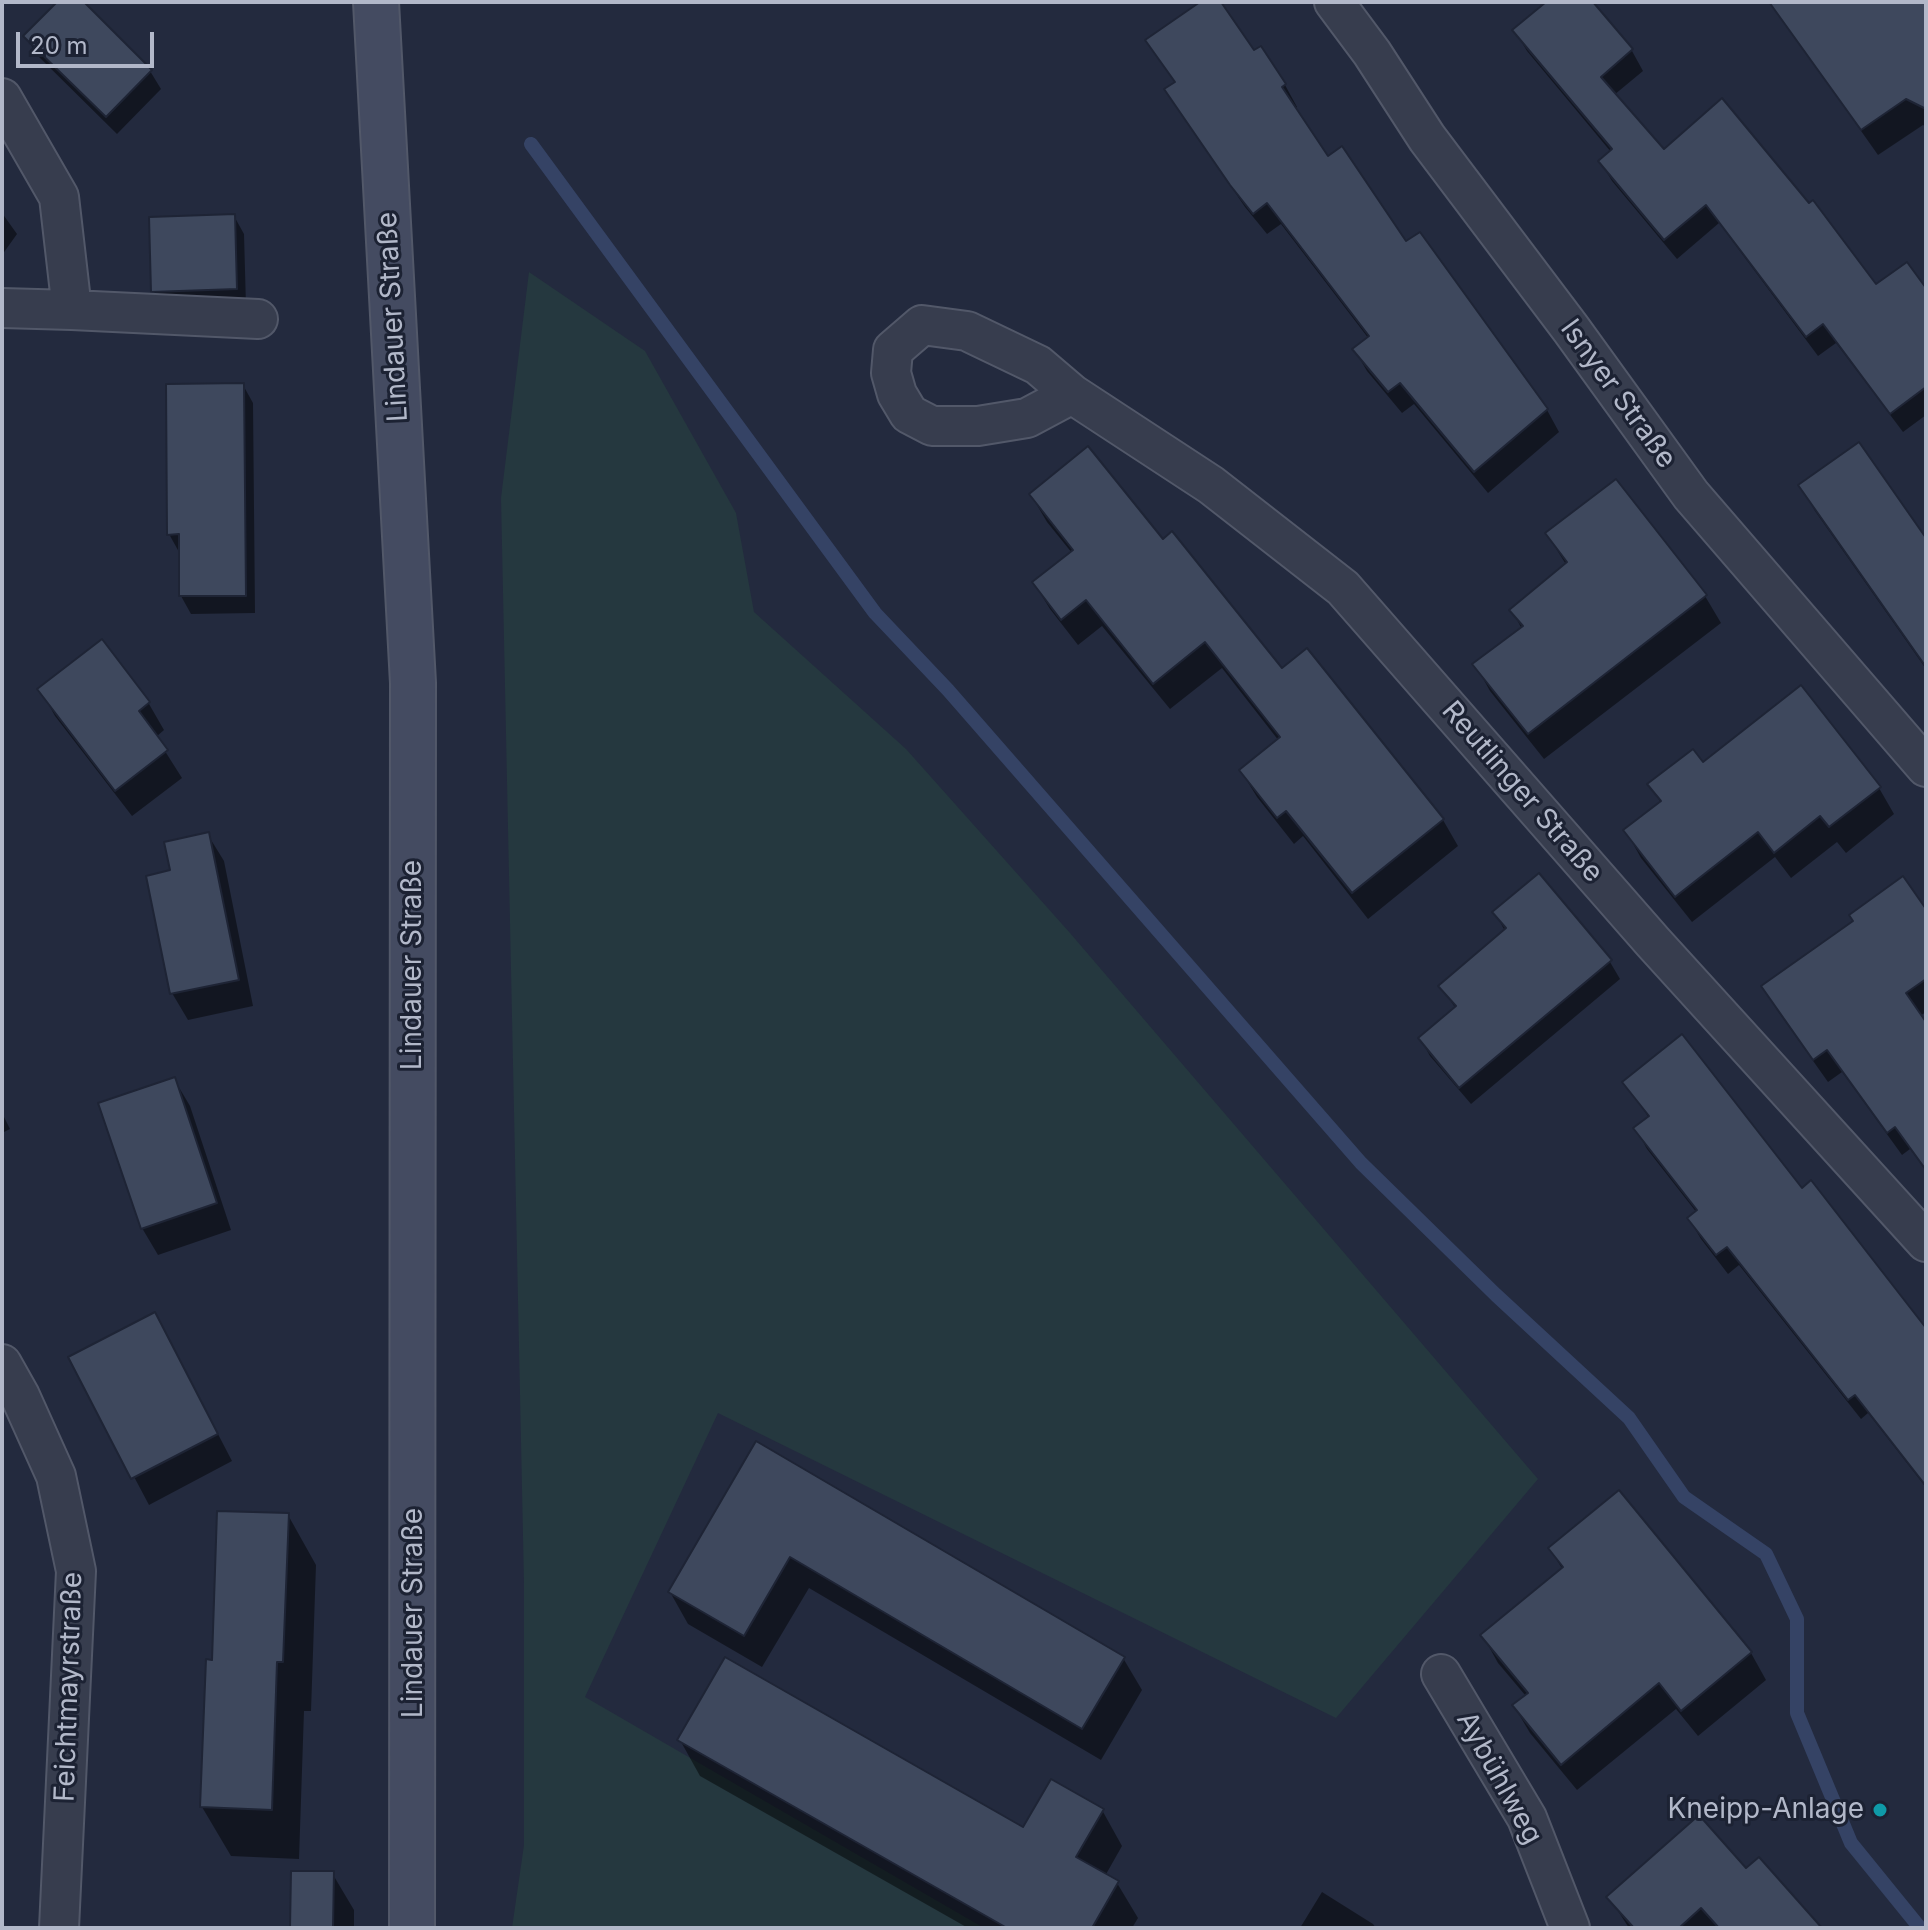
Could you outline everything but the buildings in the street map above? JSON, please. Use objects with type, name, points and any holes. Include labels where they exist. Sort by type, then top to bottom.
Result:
[{"type":"main road","name":"Lindauer Straße","points":[[376,2],[413,683],[412,1928]]},
{"type":"street","name":"Isnyer Straße","points":[[1334,2],[1372,53],[1427,138],[1682,483],[1926,767]]},
{"type":"street","points":[[2,98],[59,197],[72,310]]},
{"type":"street","points":[[2,308],[258,319]]},
{"type":"street","name":"Reutlinger Straße","points":[[1072,394],[1211,485],[1343,588],[1653,942],[1926,1242]]},
{"type":"street","name":"Feichtmayrstraße","points":[[2,1364],[56,1476],[76,1571],[59,1928]]},
{"type":"street","name":"Aybühlweg","points":[[1441,1674],[1527,1818],[1570,1928]]},
{"type":"shaded area","points":[[529,272],[645,351],[736,513],[754,612],[906,749],[1070,933],[1538,1479],[1336,1718],[718,1413],[585,1697],[984,1928],[512,1928],[524,1845],[524,1583],[501,498]]},
{"type":"waterway","points":[[531,144],[875,613],[948,690],[1361,1163],[1496,1295],[1629,1418],[1684,1497],[1766,1554],[1797,1619],[1797,1713],[1851,1843],[1920,1928]]},
{"type":"place","name":"Kneipp-Anlage","points":[[1880,1810]]}]
